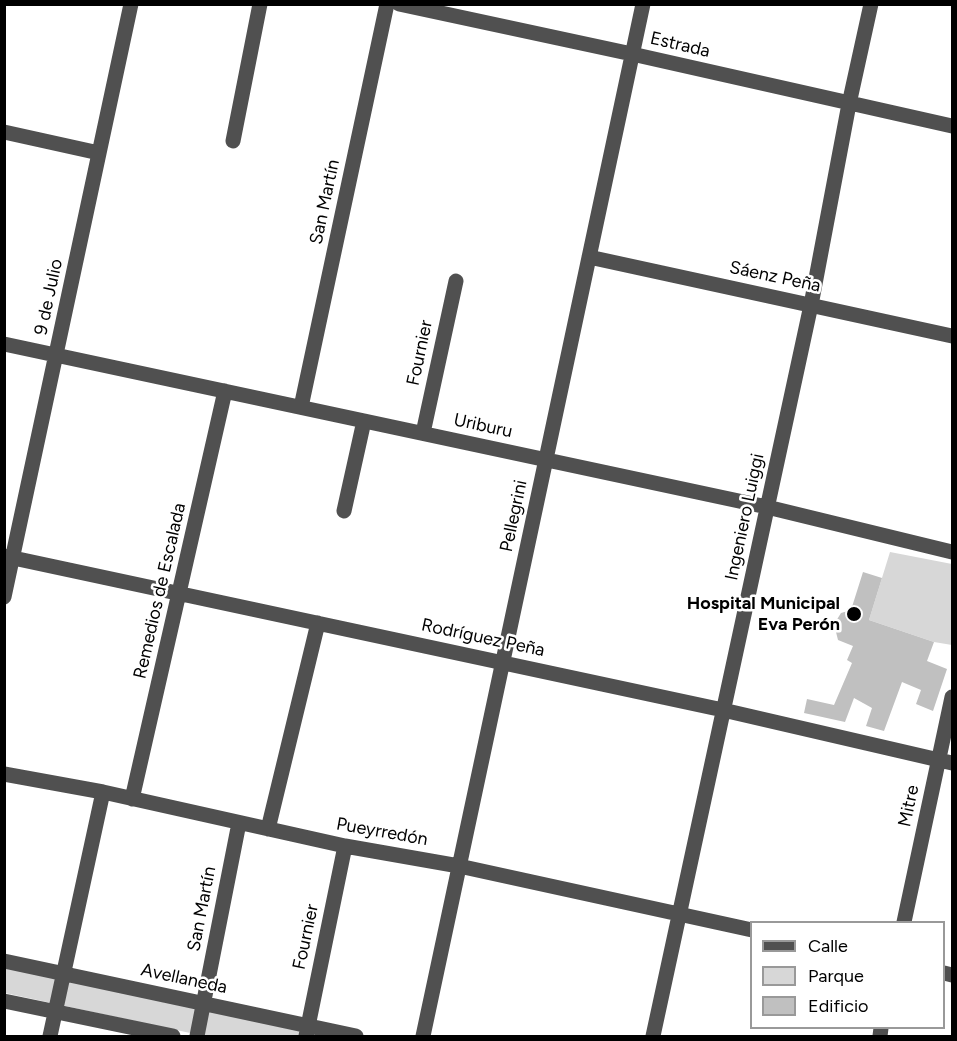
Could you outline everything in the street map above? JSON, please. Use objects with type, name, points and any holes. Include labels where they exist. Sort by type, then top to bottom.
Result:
[{"type":"street","name":"9 de Julio","points":[[4,597],[9,557],[56,355],[130,4]]},
{"type":"street","points":[[233,141],[260,4]]},
{"type":"street","name":"San Martín","points":[[302,407],[387,4]]},
{"type":"street","name":"Estrada","points":[[399,4],[952,126]]},
{"type":"street","name":"Pellegrini","points":[[423,1036],[643,4]]},
{"type":"street","name":"Ingeniero Luiggi","points":[[653,1036],[811,305],[849,104],[871,4]]},
{"type":"street","points":[[4,132],[99,153]]},
{"type":"street","name":"Sáenz Peña","points":[[589,257],[952,336]]},
{"type":"street","name":"Fournier","points":[[423,433],[456,281]]},
{"type":"street","name":"Uriburu","points":[[4,344],[767,507],[952,552]]},
{"type":"street","name":"Remedios de Escalada","points":[[132,799],[225,391]]},
{"type":"street","points":[[344,511],[364,421]]},
{"type":"street","name":"Rodríguez Peña","points":[[9,557],[723,710],[945,762]]},
{"type":"street","points":[[268,829],[318,623]]},
{"type":"street","name":"Mitre","points":[[904,921],[945,762],[952,697]]},
{"type":"street","name":"Pueyrredón","points":[[4,774],[103,792],[345,846],[459,866],[750,930]]},
{"type":"street","points":[[50,1036],[103,792]]},
{"type":"street","name":"San Martín","points":[[197,1036],[239,823]]},
{"type":"street","name":"Fournier","points":[[307,1031],[345,846]]},
{"type":"street","name":"Avellaneda","points":[[4,961],[204,1003],[307,1031],[356,1036]]},
{"type":"street","points":[[4,1001],[173,1036]]},
{"type":"green space","points":[[890,552],[952,564],[952,645],[934,642],[869,620]]},
{"type":"green space","points":[[4,967],[331,1036],[204,1036],[5,993]]},
{"type":"building","points":[[863,572],[882,578],[869,620],[934,642],[927,661],[947,669],[933,711],[916,704],[921,690],[902,682],[884,731],[866,726],[872,708],[854,698],[845,722],[804,713],[807,699],[834,705],[852,663],[847,660],[853,646],[838,640],[836,621],[841,613],[851,610]]},
{"type":"place","name":"Hospital Municipal Eva Perón","points":[[854,614]]}]
